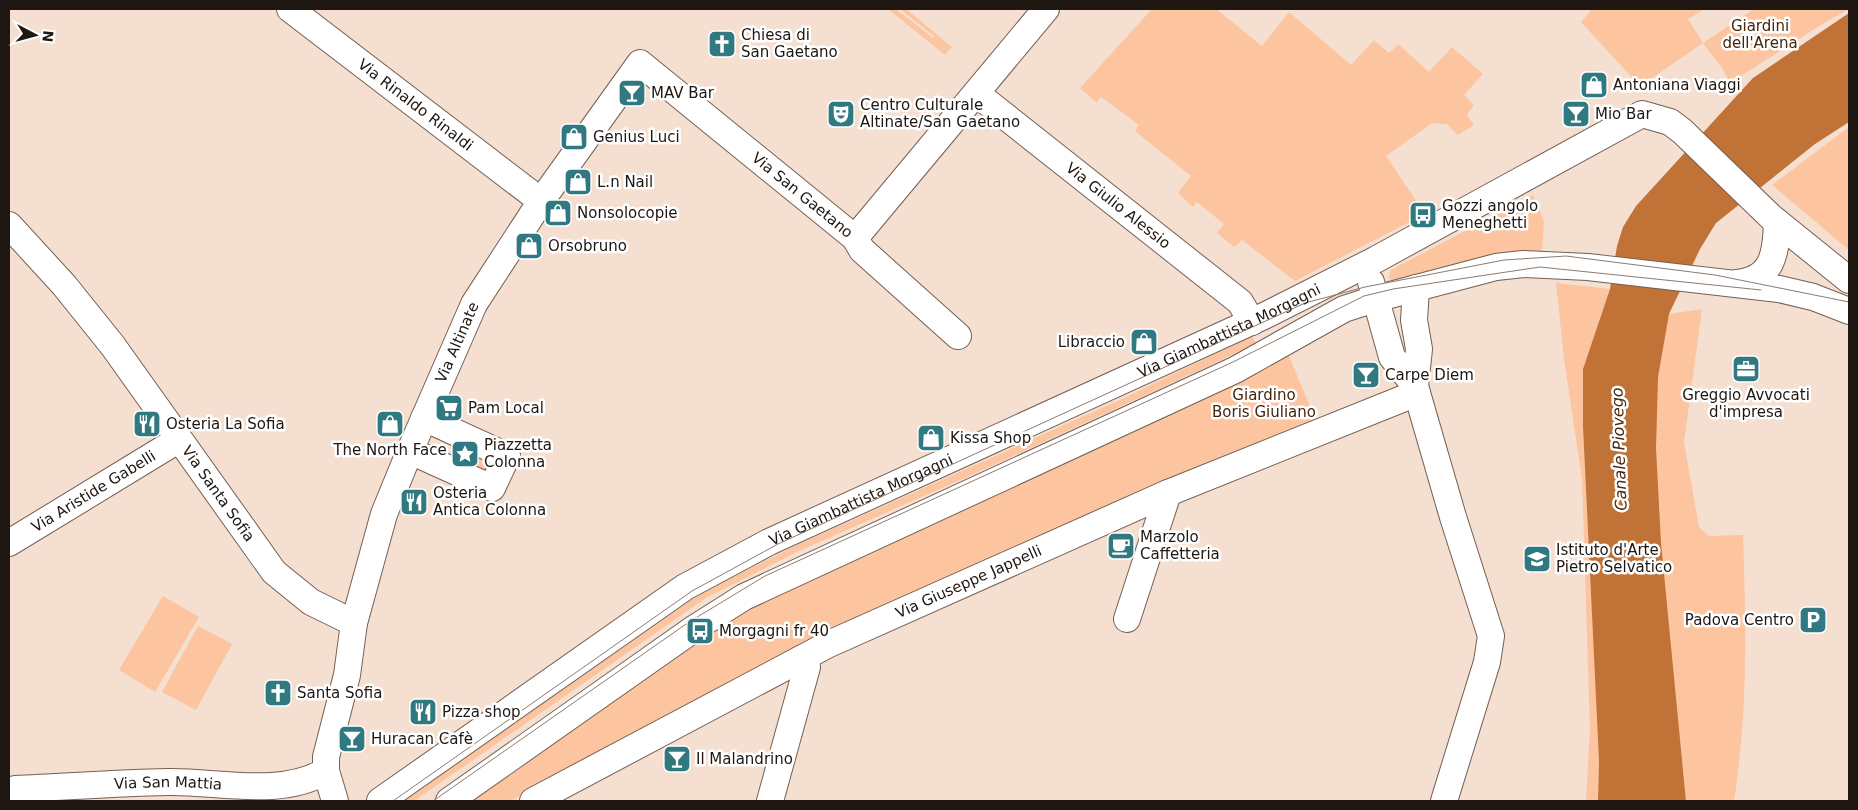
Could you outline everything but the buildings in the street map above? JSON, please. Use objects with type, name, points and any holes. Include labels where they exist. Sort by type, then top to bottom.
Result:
[{"type":"street","name":"Via Rinaldo Rinaldi","points":[[290,9],[541,201]]},
{"type":"street","points":[[855,238],[1046,9]]},
{"type":"street","name":"Via Altinate","points":[[335,801],[326,771],[328,743],[347,675],[354,624],[384,514],[410,451],[474,304],[541,201],[640,63]]},
{"type":"street","name":"Via San Gaetano","points":[[640,63],[855,238],[862,250],[958,336]]},
{"type":"street","name":"Via Giulio Alessio","points":[[977,94],[1240,302],[1252,322]]},
{"type":"street","name":"Via Giambattista Morgagni","points":[[380,801],[669,599],[702,578],[769,542],[1252,322],[1375,260],[1642,114],[1670,122],[1682,131],[1774,220]]},
{"type":"street","points":[[1774,220],[1849,280]]},
{"type":"street","points":[[1729,283],[1752,282],[1765,272],[1772,259],[1776,244],[1774,220]]},
{"type":"street","name":"Via Santa Sofia","points":[[9,225],[64,285],[113,346],[178,440],[274,572],[311,602],[354,624]]},
{"type":"street","points":[[1375,260],[1370,275],[1371,286],[1392,357],[1416,389]]},
{"type":"street","name":"Via Giambattista Morgagni","points":[[449,801],[695,628],[744,597],[1235,370],[1344,309],[1496,267],[1549,264],[1778,289],[1813,297],[1849,311]]},
{"type":"street","points":[[1416,288],[1414,320],[1419,349],[1416,389],[1453,517],[1491,636],[1487,662],[1444,801]]},
{"type":"street","name":"Via Giuseppe Jappelli","points":[[533,801],[802,659],[1168,493],[1416,389]]},
{"type":"street","points":[[410,451],[492,488],[507,456],[424,418]]},
{"type":"street","name":"Via Aristide Gabelli","points":[[9,542],[178,440]]},
{"type":"street","points":[[1127,619],[1168,493]]},
{"type":"street","points":[[770,801],[807,667],[802,659]]},
{"type":"street","name":"Via San Mattia","points":[[9,792],[15,789],[169,782],[236,787],[304,782],[326,771]]},
{"type":"green space","points":[[888,9],[896,9],[933,38],[934,36],[900,9],[906,9],[952,47],[945,55]]},
{"type":"green space","points":[[1152,9],[1216,9],[1262,46],[1289,12],[1351,65],[1374,40],[1389,53],[1398,44],[1429,72],[1452,47],[1483,74],[1464,95],[1474,105],[1467,115],[1474,125],[1458,135],[1447,124],[1432,123],[1386,156],[1425,214],[1295,281],[1242,240],[1234,247],[1217,233],[1224,224],[1197,202],[1193,207],[1178,193],[1191,176],[1135,131],[1139,125],[1101,97],[1096,102],[1080,88]]},
{"type":"green space","points":[[1592,9],[1704,9],[1688,19],[1703,43],[1642,85],[1637,83],[1581,22]]},
{"type":"green space","name":"Giardini dell'Arena","points":[[1754,9],[1849,9],[1730,83],[1722,68],[1703,43]]},
{"type":"green space","points":[[1849,127],[1849,250],[1772,185]]},
{"type":"green space","points":[[1533,195],[1544,221],[1542,252],[1396,283],[1391,281],[1389,277],[1391,270]]},
{"type":"green space","points":[[1556,283],[1610,289],[1583,369],[1583,427],[1599,761],[1598,801],[1586,801],[1590,729],[1582,479],[1564,359]]},
{"type":"green space","points":[[1702,309],[1684,442],[1699,527],[1709,536],[1743,535],[1745,602],[1744,701],[1739,768],[1734,801],[1686,801],[1657,512],[1655,415],[1660,364],[1669,314]]},
{"type":"green space","points":[[1252,336],[1256,344],[976,473],[799,551],[706,598],[414,801],[403,801],[703,592],[795,546],[1124,398]]},
{"type":"green space","name":"Giardino Boris Giuliano","points":[[1286,349],[1317,423],[784,663],[510,801],[447,801],[723,614]]},
{"type":"green space","points":[[456,445],[494,461],[486,481],[448,465]]},
{"type":"green space","points":[[163,596],[199,617],[155,692],[119,670]]},
{"type":"green space","points":[[198,626],[232,644],[196,710],[162,692]]},
{"type":"water","name":"Canale Piovego","points":[[1849,13],[1849,122],[1815,144],[1716,223],[1700,249],[1669,314],[1658,377],[1656,448],[1661,543],[1686,801],[1598,801],[1599,761],[1583,427],[1583,369],[1610,289],[1617,246],[1623,227],[1636,206],[1753,78]]},
{"type":"tram line","points":[[393,801],[692,591],[778,544],[1305,303],[1365,287],[1504,260],[1566,256],[1715,275],[1849,302]]},
{"type":"tram line","points":[[433,801],[689,622],[765,576],[1233,362],[1364,296],[1393,289],[1540,267],[1761,290]]},
{"type":"place","name":"Chiesa di San Gaetano","points":[[722,44]]},
{"type":"place","name":"Antoniana Viaggi","points":[[1594,85]]},
{"type":"place","name":"MAV Bar","points":[[632,93]]},
{"type":"place","name":"Centro Culturale Altinate/San Gaetano","points":[[841,114]]},
{"type":"place","name":"Mio Bar","points":[[1576,114]]},
{"type":"place","name":"Genius Luci","points":[[574,137]]},
{"type":"place","name":"L.n Nail","points":[[578,182]]},
{"type":"place","name":"Nonsolocopie","points":[[558,213]]},
{"type":"place","name":"Gozzi angolo Meneghetti","points":[[1423,215]]},
{"type":"place","name":"Orsobruno","points":[[529,246]]},
{"type":"place","name":"Libraccio","points":[[1144,342]]},
{"type":"place","name":"Greggio Avvocati d'impresa","points":[[1746,369]]},
{"type":"place","name":"Carpe Diem","points":[[1366,375]]},
{"type":"place","name":"Pam Local","points":[[449,408]]},
{"type":"place","name":"Osteria La Sofia","points":[[147,424]]},
{"type":"place","name":"The North Face","points":[[390,424]]},
{"type":"place","name":"Kissa Shop","points":[[931,438]]},
{"type":"place","name":"Piazzetta Colonna","points":[[465,454]]},
{"type":"place","name":"Osteria Antica Colonna","points":[[414,502]]},
{"type":"place","name":"Marzolo Caffetteria","points":[[1121,546]]},
{"type":"place","name":"Istituto d'Arte Pietro Selvatico","points":[[1537,559]]},
{"type":"place","name":"Padova Centro","points":[[1813,620]]},
{"type":"place","name":"Morgagni fr 40","points":[[700,631]]},
{"type":"place","name":"Santa Sofia","points":[[278,693]]},
{"type":"place","name":"Pizza shop","points":[[423,712]]},
{"type":"place","name":"Huracan Cafè","points":[[352,739]]},
{"type":"place","name":"Il Malandrino","points":[[677,759]]}]
